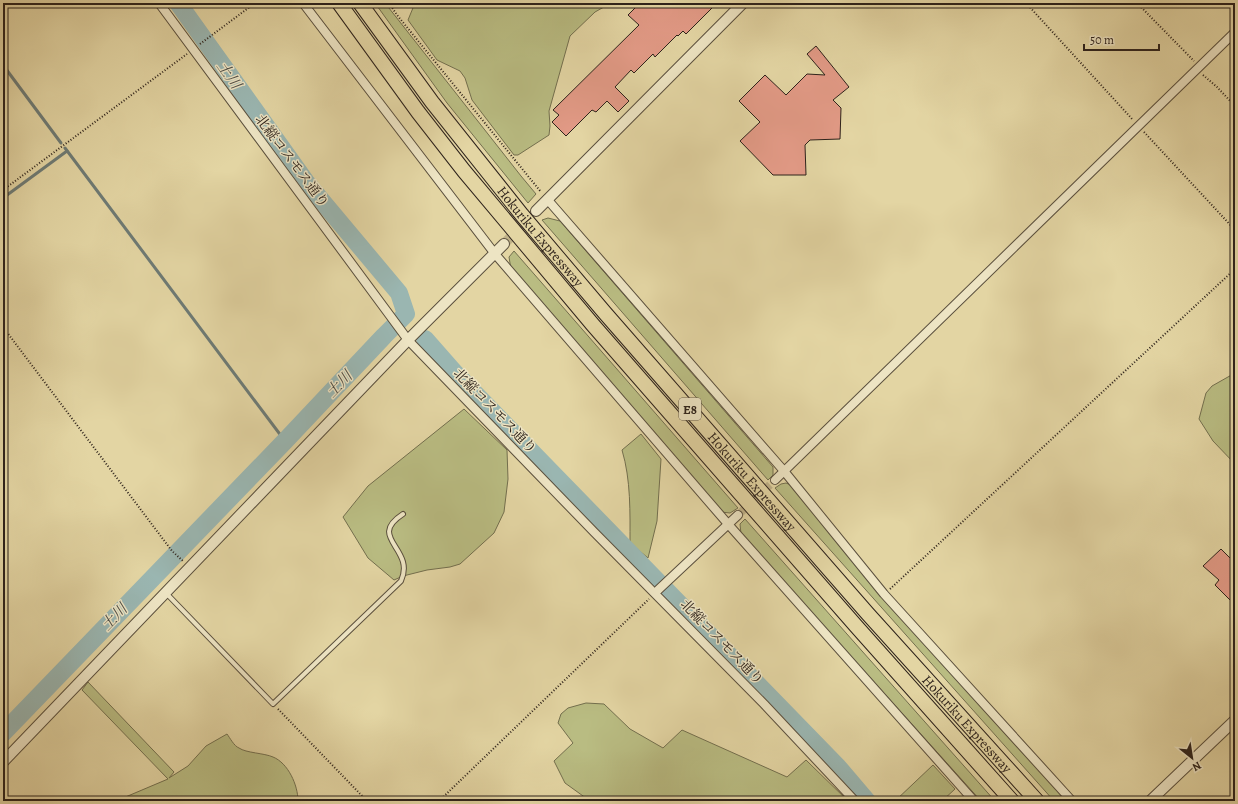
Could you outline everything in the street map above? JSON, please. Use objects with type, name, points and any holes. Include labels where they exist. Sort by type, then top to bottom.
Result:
[{"type":"highway","name":"Hokuriku Expressway","points":[[339,3],[418,112],[464,171],[544,267],[850,620],[1012,801]]},
{"type":"highway","name":"Hokuriku Expressway","points":[[360,3],[432,102],[522,214],[605,313],[868,614],[1037,801]]},
{"type":"street","name":"北縦コスモス通り","points":[[159,3],[195,47],[407,338],[594,532],[657,591],[855,801]]},
{"type":"street","points":[[303,3],[495,254],[728,524],[908,729],[974,801]]},
{"type":"street","points":[[536,211],[743,3]]},
{"type":"street","points":[[774,480],[1235,32]]},
{"type":"street","points":[[547,200],[784,471],[884,594],[1072,801]]},
{"type":"street","points":[[3,762],[166,593],[407,338],[504,244]]},
{"type":"street","points":[[657,591],[738,515]]},
{"type":"street","points":[[1150,801],[1235,720]]},
{"type":"lane","points":[[166,593],[273,704],[401,580],[404,572],[404,563],[401,554],[389,538],[388,534],[390,525],[403,514]]},
{"type":"path","points":[[3,190],[255,3]]},
{"type":"path","points":[[389,3],[397,15],[547,200]]},
{"type":"path","points":[[1026,3],[1235,230]]},
{"type":"path","points":[[1137,3],[1235,106]]},
{"type":"path","points":[[884,594],[1235,268]]},
{"type":"path","points":[[3,327],[172,551],[186,564]]},
{"type":"path","points":[[439,801],[657,591]]},
{"type":"path","points":[[273,704],[367,801]]},
{"type":"green space","points":[[375,3],[385,3],[536,194],[528,203],[447,103]]},
{"type":"green space","points":[[415,3],[611,3],[595,12],[570,36],[549,111],[549,135],[518,155],[514,155],[472,100],[465,78],[460,71],[437,60],[408,20]]},
{"type":"green space","points":[[548,218],[560,221],[773,467],[773,475],[768,480],[542,220]]},
{"type":"green space","points":[[514,251],[738,508],[730,513],[721,512],[511,269],[509,257]]},
{"type":"green space","points":[[1235,373],[1235,464],[1213,441],[1199,419],[1206,393],[1212,386]]},
{"type":"green space","points":[[464,409],[507,450],[508,479],[504,512],[494,533],[460,564],[427,570],[403,576],[394,580],[368,558],[343,517],[368,486]]},
{"type":"green space","points":[[641,434],[661,459],[657,521],[648,558],[630,543],[630,508],[627,473],[622,450]]},
{"type":"green space","points":[[786,483],[791,485],[1073,801],[1054,801],[775,488]]},
{"type":"green space","points":[[745,519],[995,801],[981,801],[741,534],[740,524]]},
{"type":"green space","points":[[88,682],[174,772],[169,778],[188,766],[206,746],[227,734],[234,744],[242,750],[273,757],[283,764],[288,769],[294,782],[298,795],[298,801],[116,801],[168,779],[82,690]]},
{"type":"green space","points":[[586,703],[604,704],[630,729],[663,748],[682,730],[787,777],[806,760],[848,801],[590,801],[565,783],[554,761],[573,743],[558,723],[561,714],[568,708]]},
{"type":"green space","points":[[933,765],[955,789],[942,801],[895,801]]},
{"type":"building","points":[[640,3],[643,3],[646,6],[650,3],[717,3],[686,34],[683,31],[678,36],[677,35],[655,57],[653,54],[634,73],[631,70],[615,87],[629,101],[618,112],[607,101],[596,112],[592,110],[566,136],[552,122],[559,115],[553,110],[639,25],[628,15]]},
{"type":"building","points":[[816,46],[849,87],[833,100],[841,108],[840,139],[810,140],[805,145],[806,175],[773,175],[740,141],[760,122],[739,101],[765,75],[786,95],[807,74],[825,75],[807,54]]},
{"type":"building","points":[[1221,549],[1235,563],[1235,605],[1215,585],[1219,580],[1203,566]]},
{"type":"waterway","name":"土川","points":[[3,733],[406,314],[399,293],[306,182],[178,3]]},
{"type":"waterway","points":[[3,65],[61,143]]},
{"type":"waterway","points":[[65,148],[285,441]]},
{"type":"waterway","points":[[3,198],[67,151]]},
{"type":"waterway","points":[[425,339],[454,372],[838,767],[867,801]]},
{"type":"tunnel","points":[[504,244],[531,216]]},
{"type":"tunnel","points":[[738,515],[775,480]]}]
